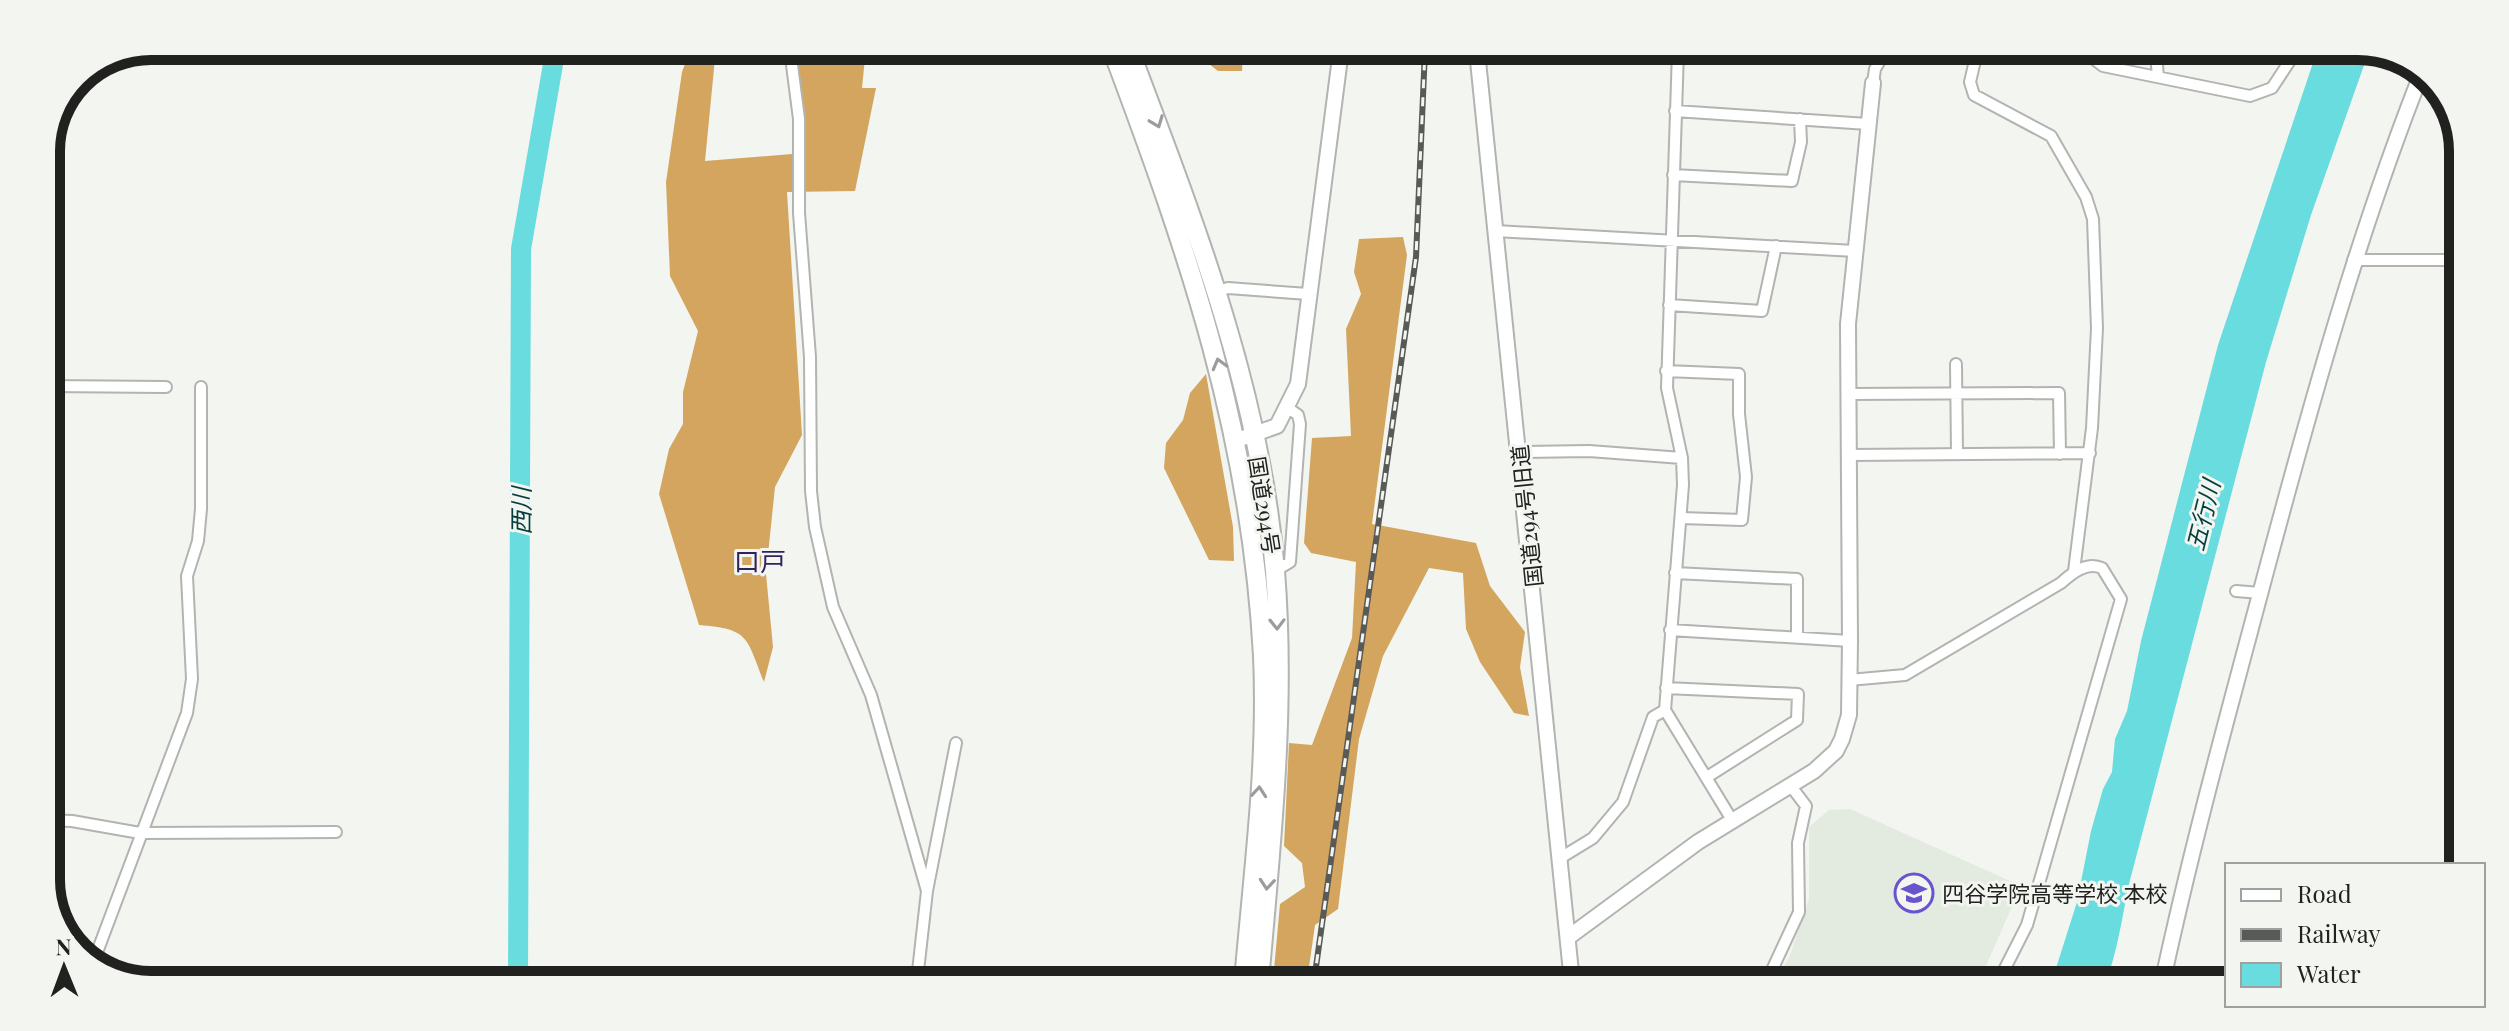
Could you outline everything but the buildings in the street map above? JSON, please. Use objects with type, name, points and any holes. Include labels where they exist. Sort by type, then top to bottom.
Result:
[{"type":"highway","name":"国道294号","points":[[1116,60],[1178,229],[1245,438],[1263,658],[1261,768],[1245,971]]},
{"type":"highway","name":"国道294号","points":[[1133,60],[1218,291],[1245,438],[1275,571],[1276,770],[1260,971]]},
{"type":"street","points":[[793,60],[799,119],[799,213],[810,357],[811,491],[815,527],[833,607],[871,695],[927,891]]},
{"type":"street","points":[[1245,438],[1277,426],[1288,408],[1302,363],[1308,294],[1340,60]]},
{"type":"street","name":"国道294号旧道","points":[[1478,60],[1572,971]]},
{"type":"street","points":[[1678,60],[1666,371],[1682,458],[1681,518],[1665,710],[1732,820]]},
{"type":"street","points":[[1570,936],[1732,820],[1790,785],[1836,751],[1847,726],[1850,641],[1848,324],[1873,83],[1881,60]]},
{"type":"street","points":[[1975,60],[1970,82],[1974,95],[2040,127],[2051,136],[2091,213],[2097,328],[2090,453],[2074,571]]},
{"type":"street","points":[[2095,60],[2103,66],[2231,93],[2262,95],[2282,78],[2291,60]]},
{"type":"street","points":[[2157,60],[2158,77]]},
{"type":"street","points":[[2165,971],[2206,794],[2353,260],[2418,83]]},
{"type":"street","points":[[1675,111],[1868,124]]},
{"type":"street","points":[[1673,175],[1792,181],[1801,142],[1800,119]]},
{"type":"street","points":[[1496,231],[1855,251]]},
{"type":"street","points":[[1669,305],[1762,311],[1776,246]]},
{"type":"street","points":[[2353,260],[2449,260]]},
{"type":"street","points":[[1218,291],[1228,288],[1308,294]]},
{"type":"street","points":[[1956,364],[1957,454]]},
{"type":"street","points":[[1666,371],[1739,374],[1739,414],[1746,477],[1742,520],[1681,518]]},
{"type":"street","points":[[60,386],[166,387]]},
{"type":"street","points":[[104,933],[187,713],[192,679],[187,576],[198,541],[201,509],[201,387]]},
{"type":"street","points":[[1850,394],[2059,393],[2060,454]]},
{"type":"street","points":[[1275,571],[1290,562],[1300,424],[1298,415],[1288,408]]},
{"type":"street","points":[[1519,452],[1589,451],[1682,458]]},
{"type":"street","points":[[1850,455],[2090,453]]},
{"type":"street","points":[[1849,680],[1889,679],[1928,664],[2061,583],[2074,571],[2098,565],[2121,599],[2027,925],[2004,971]]},
{"type":"street","points":[[1675,573],[1797,579],[1797,638]]},
{"type":"street","points":[[2236,591],[2260,593]]},
{"type":"street","points":[[1670,630],[1850,641]]},
{"type":"street","points":[[1666,688],[1798,694],[1797,720],[1707,777]]},
{"type":"street","points":[[1562,857],[1593,838],[1623,802],[1636,773],[1651,724],[1665,710]]},
{"type":"street","points":[[918,971],[927,891],[956,743]]},
{"type":"street","points":[[1772,971],[1799,912],[1798,843],[1806,806],[1790,785]]},
{"type":"street","points":[[60,821],[140,833],[336,832]]},
{"type":"shaded area","points":[[686,60],[715,60],[705,161],[804,153],[799,60],[865,60],[862,88],[876,88],[855,191],[787,192],[802,435],[775,487],[766,574],[773,647],[764,682],[744,638],[728,629],[699,625],[659,494],[669,449],[683,424],[683,392],[698,331],[670,276],[666,182],[682,72]]},
{"type":"shaded area","points":[[1204,60],[1243,60],[1242,71],[1218,71]]},
{"type":"shaded area","points":[[1403,237],[1407,255],[1372,524],[1476,543],[1490,586],[1525,632],[1520,667],[1529,716],[1514,713],[1480,662],[1466,629],[1463,573],[1429,568],[1383,656],[1359,739],[1338,909],[1315,925],[1308,971],[1274,971],[1280,904],[1305,887],[1302,863],[1284,846],[1289,743],[1312,745],[1352,638],[1356,562],[1311,553],[1304,543],[1312,438],[1351,436],[1346,329],[1361,294],[1354,272],[1359,239]]},
{"type":"shaded area","points":[[1206,374],[1233,527],[1234,561],[1209,560],[1164,468],[1166,443],[1183,420],[1190,393]]},
{"type":"shaded area","name":"四谷学院高等学校 本校","points":[[1850,809],[2021,886],[1984,971],[1781,971],[1789,958],[1809,899],[1809,827],[1829,810]]},
{"type":"water","name":"五行川","points":[[2314,60],[2366,61],[2311,215],[2266,362],[2129,884],[2109,971],[2055,971],[2077,902],[2103,789],[2112,772],[2115,739],[2127,711],[2141,641],[2218,345]]},
{"type":"waterway","name":"西川","points":[[518,971],[521,249],[554,60]]},
{"type":"railway","points":[[1315,971],[1416,257],[1425,60]]},
{"type":"place","name":"四谷学院高等学校 本校","points":[[1914,893]]},
{"type":"district","name":"口戸","points":[[760,560]]}]
